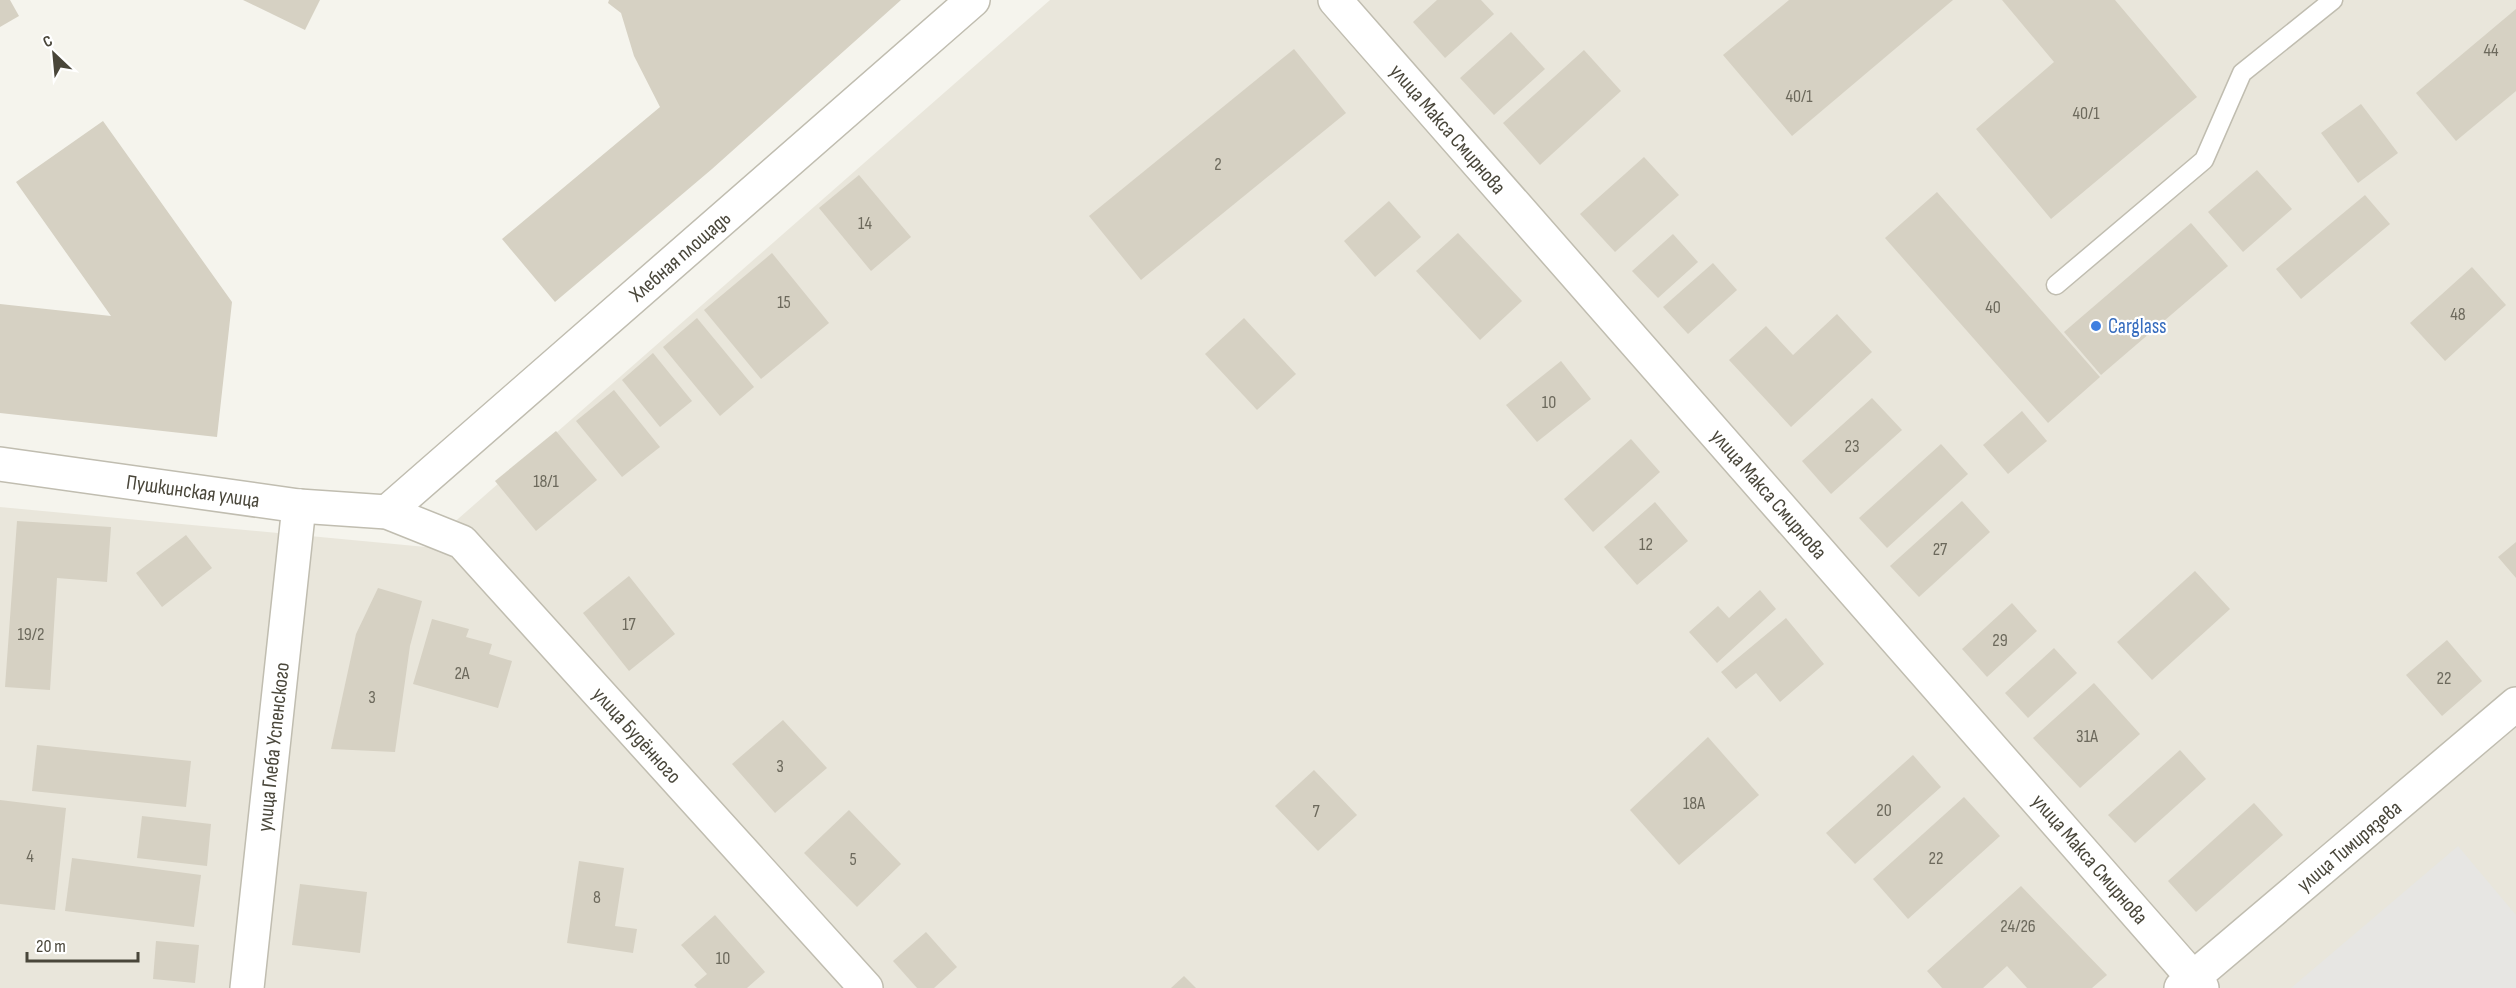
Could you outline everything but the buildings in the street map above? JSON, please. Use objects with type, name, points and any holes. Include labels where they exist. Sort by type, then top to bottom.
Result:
[{"type":"street","name":"Хлебная площадь","points":[[387,512],[974,0]]},
{"type":"street","name":"улица Макса Смирнова","points":[[1335,0],[2192,985]]},
{"type":"street","name":"Пушкинская улица","points":[[0,464],[299,506],[387,512]]},
{"type":"street","name":"улица Глеба Успенского","points":[[248,988],[299,506]]},
{"type":"street","name":"улица Будённого","points":[[387,512],[462,542],[866,988]]},
{"type":"street","name":"улица Тимирязева","points":[[2192,985],[2516,704]]},
{"type":"lane","points":[[2056,285],[2204,160],[2242,73],[2333,0]]},
{"type":"shaded area","points":[[1050,0],[2516,0],[2516,988],[0,988],[0,507],[426,547]]},
{"type":"shaded area","points":[[2458,846],[2516,915],[2516,988],[2291,988]]},
{"type":"place","name":"Carglass","points":[[2096,326]]}]
